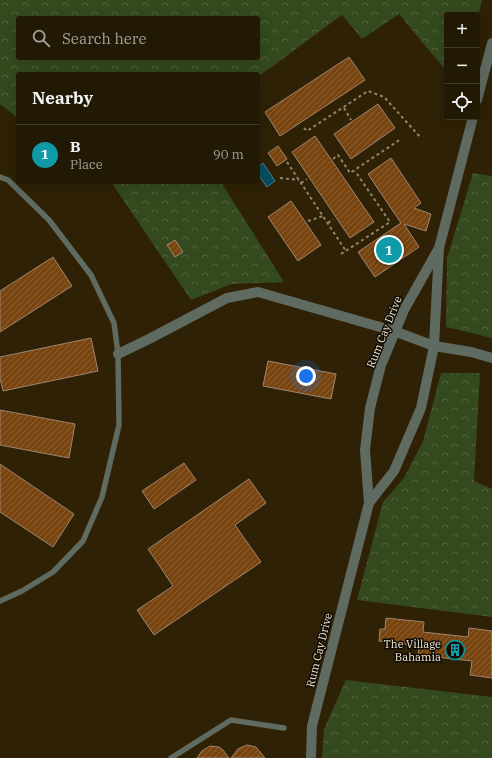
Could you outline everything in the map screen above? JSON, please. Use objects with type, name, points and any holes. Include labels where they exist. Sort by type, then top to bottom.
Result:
[{"type":"street","points":[[480,89],[492,43]]},
{"type":"street","name":"Rum Cay Drive","points":[[369,503],[394,471],[421,408],[434,346],[439,248],[472,120]]},
{"type":"street","name":"Rum Cay Drive","points":[[311,758],[312,726],[369,503],[365,450],[370,408],[381,365],[394,331],[404,310],[439,248]]},
{"type":"street","points":[[118,354],[228,298],[258,292],[394,331],[434,346],[471,352],[492,358]]},
{"type":"lane","points":[[0,177],[8,180],[49,220],[91,275],[114,323],[118,354],[119,425],[102,497],[83,541],[53,572],[22,591],[0,601]]},
{"type":"lane","points":[[171,758],[231,720],[284,728]]},
{"type":"path","points":[[304,128],[307,131],[368,91],[384,97],[421,138]]},
{"type":"path","points":[[344,108],[351,120]]},
{"type":"path","points":[[333,159],[338,156],[350,173],[401,139]]},
{"type":"path","points":[[287,162],[346,251]]},
{"type":"path","points":[[341,254],[390,222],[354,170]]},
{"type":"path","points":[[280,178],[299,180]]},
{"type":"path","points":[[301,183],[307,179]]},
{"type":"path","points":[[308,221],[323,216]]},
{"type":"path","points":[[328,222],[333,219]]},
{"type":"green space","points":[[0,0],[482,0],[479,12],[444,12],[444,68],[399,14],[362,39],[342,15],[260,76],[260,72],[16,72],[16,116],[0,104]]},
{"type":"green space","points":[[473,173],[492,176],[492,338],[446,327],[447,258]]},
{"type":"green space","points":[[112,184],[222,184],[284,282],[232,284],[191,300]]},
{"type":"green space","points":[[441,373],[480,373],[474,481],[492,489],[492,617],[357,600],[383,502],[404,478],[423,441]]},
{"type":"green space","points":[[346,680],[492,697],[492,758],[322,758],[324,729]]},
{"type":"water","points":[[263,163],[275,181],[267,187],[260,177],[260,165]]},
{"type":"building","points":[[349,57],[365,80],[280,136],[265,112]]},
{"type":"building","points":[[378,104],[395,128],[351,159],[334,134]]},
{"type":"building","points":[[315,136],[374,222],[350,238],[292,152]]},
{"type":"building","points":[[278,146],[287,159],[277,166],[268,153]]},
{"type":"building","points":[[391,158],[421,203],[414,208],[431,214],[426,231],[404,224],[419,247],[375,277],[358,252],[401,223],[368,174]]},
{"type":"building","points":[[291,201],[321,245],[298,261],[268,217]]},
{"type":"building","points":[[175,240],[183,252],[175,257],[167,245]]},
{"type":"building","points":[[53,257],[72,286],[0,332],[0,291]]},
{"type":"building","points":[[91,338],[98,371],[3,391],[0,378],[0,357]]},
{"type":"building","points":[[268,361],[336,374],[331,399],[263,386]]},
{"type":"building","points":[[0,410],[75,424],[69,458],[0,445]]},
{"type":"building","points":[[184,463],[196,480],[154,509],[142,491]]},
{"type":"building","points":[[0,464],[74,514],[53,547],[0,512]]},
{"type":"building","points":[[249,479],[266,503],[235,525],[261,562],[154,635],[137,610],[173,586],[148,549]]},
{"type":"building","name":"The Village Bahamia","points":[[386,618],[424,622],[423,632],[468,637],[469,628],[492,631],[492,678],[470,675],[472,661],[418,655],[419,646],[379,641],[380,629],[385,629]]},
{"type":"building","points":[[247,745],[256,747],[265,758],[231,758],[238,749]]},
{"type":"building","points":[[210,746],[219,747],[229,758],[197,758],[202,751]]},
{"type":"place","name":"B","points":[[389,250]]},
{"type":"place","name":"The Village Bahamia","points":[[455,650]]}]
